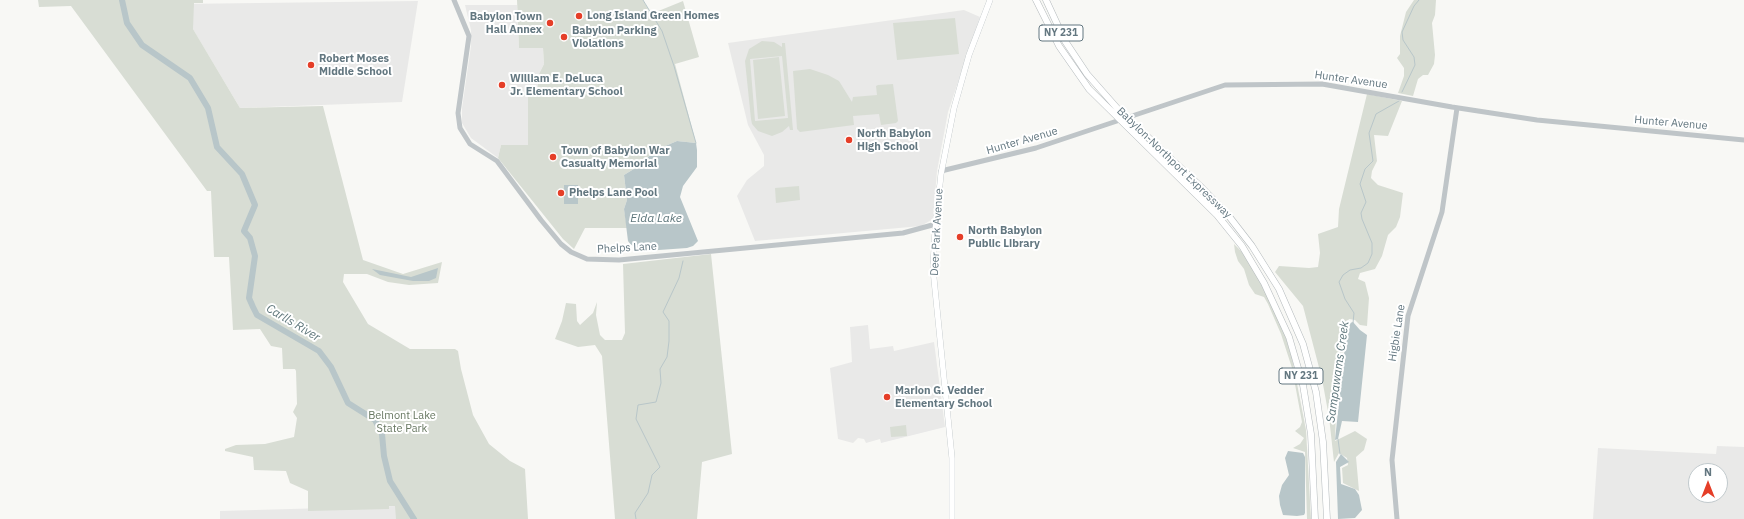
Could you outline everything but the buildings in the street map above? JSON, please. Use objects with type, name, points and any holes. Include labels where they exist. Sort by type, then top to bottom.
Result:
[{"type":"main road","name":"Deer Park Avenue","points":[[952,519],[952,464],[934,272],[936,224],[941,171],[955,103],[969,55],[990,0]]},
{"type":"main road","name":"Babylon-Northport Expressway","points":[[1036,0],[1054,38],[1072,67],[1094,95],[1217,215],[1242,246],[1274,300],[1292,347],[1305,395],[1312,444],[1315,519]]},
{"type":"main road","name":"Babylon-Northport Expressway","points":[[1046,0],[1061,32],[1081,65],[1104,94],[1207,193],[1231,219],[1258,255],[1283,298],[1303,344],[1318,402],[1324,446],[1326,507],[1328,519]]},
{"type":"street","name":"Phelps Lane","points":[[454,0],[469,36],[458,113],[460,128],[470,144],[497,162],[541,220],[561,244],[571,252],[587,259],[619,260],[903,233],[936,224]]},
{"type":"street","name":"Hunter Avenue","points":[[941,171],[1031,150],[1224,85],[1322,84],[1456,108],[1548,121],[1744,140]]},
{"type":"street","name":"Higbie Lane","points":[[1397,519],[1392,460],[1408,316],[1442,212],[1456,108]]},
{"type":"shaded area","name":"Robert Moses Middle School","points":[[418,1],[402,102],[240,108],[178,4]]},
{"type":"shaded area","name":"William E. DeLuca Jr. Elementary School","points":[[465,5],[517,5],[519,48],[543,48],[544,64],[538,76],[538,93],[528,94],[528,145],[501,145],[498,158],[471,138],[462,123],[462,108],[471,46],[471,30]]},
{"type":"shaded area","name":"North Babylon High School","points":[[964,10],[980,17],[948,112],[937,171],[933,219],[921,226],[755,241],[737,196],[747,180],[764,166],[764,155],[748,125],[728,43]]},
{"type":"shaded area","name":"Marion G. Vedder Elementary School","points":[[868,325],[870,349],[893,346],[894,351],[934,342],[945,427],[881,443],[880,439],[866,443],[864,439],[858,438],[853,443],[838,439],[830,368],[852,362],[850,327]]},
{"type":"shaded area","points":[[1717,446],[1744,447],[1744,519],[1593,519],[1598,448],[1716,454]]},
{"type":"shaded area","points":[[396,506],[397,519],[220,519],[220,511]]},
{"type":"green space","name":"Belmont Lake State Park","points":[[38,0],[203,0],[203,3],[194,3],[193,29],[240,108],[323,106],[363,260],[403,274],[442,262],[438,283],[409,285],[388,282],[367,274],[344,274],[343,282],[368,324],[410,349],[455,349],[458,351],[473,415],[489,444],[510,461],[525,469],[528,519],[396,519],[395,506],[389,506],[389,509],[308,511],[308,491],[290,483],[286,471],[254,470],[253,457],[225,451],[225,449],[236,445],[265,444],[294,437],[297,418],[293,412],[297,404],[296,371],[295,369],[283,369],[282,348],[271,346],[260,329],[233,330],[229,257],[214,257],[211,191],[207,191],[71,6],[39,7]]},
{"type":"green space","points":[[517,0],[643,0],[651,14],[683,1],[699,57],[675,64],[696,143],[677,141],[656,150],[637,167],[624,175],[627,200],[624,209],[627,228],[585,228],[574,249],[563,239],[498,158],[501,145],[528,145],[528,94],[538,93],[538,76],[544,64],[543,48],[519,48]]},
{"type":"green space","points":[[1414,0],[1436,0],[1435,15],[1432,23],[1435,55],[1434,64],[1428,75],[1423,75],[1418,79],[1413,96],[1398,93],[1404,76],[1404,68],[1397,58],[1400,54],[1400,36],[1406,12]]},
{"type":"green space","points":[[955,18],[959,54],[897,60],[893,23]]},
{"type":"green space","points":[[762,41],[774,42],[782,47],[782,43],[785,43],[793,130],[790,130],[789,126],[782,132],[772,136],[758,131],[752,124],[745,61],[749,49]],"holes":[[[782,56],[788,118],[755,121],[750,59]]]},
{"type":"green space","points":[[779,57],[785,116],[758,119],[753,60]]},
{"type":"green space","points":[[810,69],[828,75],[839,81],[852,102],[853,97],[877,95],[876,86],[878,85],[893,84],[898,121],[896,123],[881,125],[879,114],[853,116],[854,125],[800,132],[797,129],[793,71]]},
{"type":"green space","points":[[1367,94],[1402,101],[1388,136],[1374,135],[1377,161],[1372,171],[1371,178],[1378,185],[1403,193],[1400,217],[1396,227],[1388,235],[1382,256],[1375,269],[1360,273],[1358,279],[1365,282],[1369,298],[1367,326],[1360,325],[1355,320],[1349,319],[1347,322],[1336,412],[1335,441],[1355,431],[1367,439],[1364,450],[1356,457],[1359,491],[1343,483],[1342,468],[1348,465],[1347,458],[1339,453],[1334,462],[1329,417],[1322,379],[1303,306],[1275,272],[1279,266],[1309,268],[1318,267],[1320,253],[1318,234],[1338,227],[1339,209]]},
{"type":"green space","points":[[799,186],[800,200],[776,203],[775,188]]},
{"type":"green space","points":[[1234,244],[1242,252],[1261,283],[1283,328],[1292,358],[1306,430],[1311,519],[1307,519],[1305,452],[1293,448],[1300,444],[1304,438],[1295,431],[1300,427],[1302,422],[1292,368],[1281,334],[1268,304],[1264,297],[1255,294],[1249,285],[1244,269],[1238,261]]},
{"type":"green space","points":[[711,254],[732,454],[702,462],[697,519],[615,519],[602,356],[595,345],[578,347],[555,339],[562,321],[566,303],[576,304],[577,321],[580,325],[593,313],[597,302],[596,315],[600,335],[605,340],[622,340],[625,333],[623,264]]},
{"type":"green space","points":[[906,425],[907,436],[891,437],[890,427]]},
{"type":"water","name":"Elda Lake","points":[[677,141],[696,143],[697,167],[683,186],[680,197],[698,241],[693,246],[687,248],[645,251],[631,245],[628,241],[624,209],[627,200],[624,175],[637,167],[656,150]]},
{"type":"water","points":[[564,185],[578,185],[578,204],[564,204],[564,194],[560,194],[560,190],[564,190]]},
{"type":"water","points":[[438,268],[436,278],[429,281],[413,281],[380,275],[372,269],[411,277]]},
{"type":"water","points":[[1353,322],[1367,335],[1358,422],[1342,421],[1338,439],[1335,440],[1347,327]]},
{"type":"water","points":[[1288,451],[1303,453],[1305,457],[1304,515],[1283,515],[1280,505],[1279,496],[1282,485],[1289,475],[1285,458]]},
{"type":"water","points":[[1341,454],[1349,462],[1340,467],[1341,484],[1355,489],[1359,495],[1362,510],[1355,518],[1338,519],[1336,462]]},
{"type":"waterway","name":"Carlls River","points":[[122,0],[127,23],[142,45],[190,78],[208,108],[217,147],[242,174],[255,205],[244,231],[250,238],[255,256],[249,298],[257,315],[319,351],[331,367],[348,403],[375,420],[382,434],[384,456],[390,481],[414,519]]},
{"type":"waterway","points":[[643,0],[662,31],[674,66],[696,143]]},
{"type":"waterway","name":"Sampawams Creek","points":[[1402,92],[1415,65],[1414,57],[1403,40],[1402,32],[1414,6],[1419,0]]},
{"type":"waterway","name":"Sampawams Creek","points":[[1353,323],[1354,313],[1345,299],[1339,282],[1343,275],[1350,270],[1361,268],[1368,263],[1372,254],[1372,243],[1362,219],[1361,213],[1366,202],[1360,184],[1365,169],[1373,161],[1369,133],[1376,114],[1399,101]]},
{"type":"waterway","points":[[636,519],[635,513],[648,493],[652,475],[660,467],[636,419],[638,405],[656,402],[661,383],[660,369],[667,357],[669,341],[669,321],[663,312],[679,278],[683,261]]},
{"type":"waterway","name":"Sampawams Creek","points":[[1338,439],[1340,454]]},
{"type":"place","name":"Long Island Green Homes","points":[[579,16]]},
{"type":"place","name":"Babylon Town Hall Annex","points":[[550,23]]},
{"type":"place","name":"Babylon Parking Violations","points":[[564,37]]},
{"type":"place","name":"Robert Moses Middle School","points":[[311,65]]},
{"type":"place","name":"William E. DeLuca Jr. Elementary School","points":[[502,85]]},
{"type":"place","name":"North Babylon High School","points":[[849,140]]},
{"type":"place","name":"Town of Babylon War Casualty Memorial","points":[[553,157]]},
{"type":"place","name":"Phelps Lane Pool","points":[[561,193]]},
{"type":"place","name":"North Babylon Public Library","points":[[960,237]]},
{"type":"place","name":"Marion G. Vedder Elementary School","points":[[887,397]]}]
